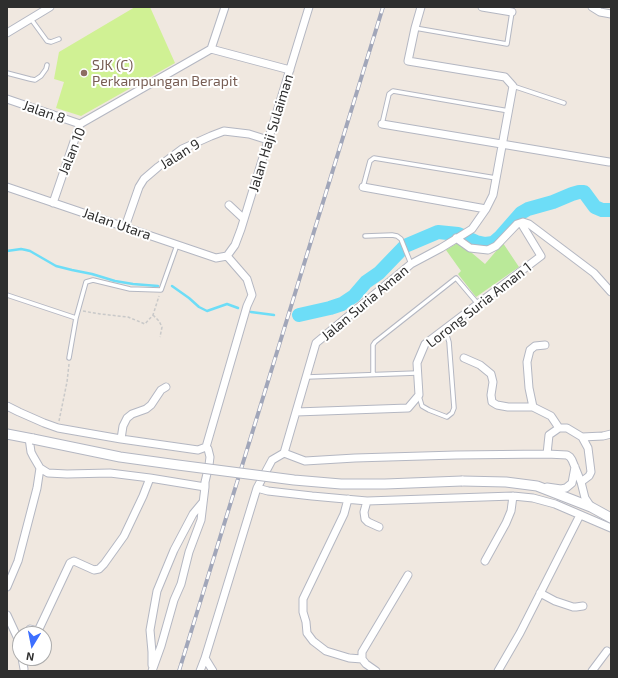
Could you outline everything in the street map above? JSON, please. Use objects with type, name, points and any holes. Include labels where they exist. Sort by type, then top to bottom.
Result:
[{"type":"street","points":[[7,33],[50,7]]},
{"type":"street","points":[[225,7],[211,49],[290,70]]},
{"type":"street","name":"Jalan Haji Sulaiman","points":[[227,256],[235,245],[244,219],[309,7]]},
{"type":"street","points":[[421,7],[408,61],[505,77],[513,86]]},
{"type":"street","points":[[482,7],[512,12]]},
{"type":"street","points":[[592,7],[600,12],[611,14]]},
{"type":"street","name":"Jalan 10","points":[[53,202],[80,124],[211,49]]},
{"type":"street","name":"Jalan Suria Aman","points":[[284,453],[316,343],[411,264],[472,229],[486,209],[494,195],[513,86]]},
{"type":"street","name":"Jalan 8","points":[[7,99],[80,124]]},
{"type":"street","points":[[382,124],[609,162]]},
{"type":"street","name":"Jalan 9","points":[[125,227],[139,187],[144,179],[158,166],[182,149],[224,131],[249,134],[268,140]]},
{"type":"street","name":"Jalan Utara","points":[[7,187],[216,258],[227,256]]},
{"type":"street","points":[[363,187],[486,209]]},
{"type":"street","points":[[229,205],[244,219]]},
{"type":"street","points":[[456,238],[470,248],[488,250],[496,246],[517,224],[523,222],[529,224],[594,273],[611,292]]},
{"type":"street","name":"Lorong Suria Aman 1","points":[[419,395],[417,363],[425,344],[541,256],[521,223]]},
{"type":"street","points":[[152,671],[174,600],[181,584],[189,552],[200,520],[210,457],[206,447],[247,306],[252,295],[246,279],[227,256]]},
{"type":"street","points":[[533,407],[529,388],[527,362],[530,350],[535,346],[546,345]]},
{"type":"street","points":[[464,358],[480,365],[491,374],[493,382],[491,395],[492,402],[497,405],[508,407],[533,407],[551,416],[559,428]]},
{"type":"street","points":[[121,439],[123,426],[127,418],[132,414],[146,409],[151,405],[161,390],[166,387]]},
{"type":"street","points":[[296,412],[408,408],[419,395]]},
{"type":"street","points":[[7,406],[58,428],[198,450],[206,447]]},
{"type":"street","points":[[547,454],[549,435],[559,428],[567,428],[582,437],[588,448],[591,472],[589,476],[581,482]]},
{"type":"street","points":[[7,434],[120,457],[178,466],[294,480],[342,484],[462,481],[506,482],[566,488],[572,483],[575,467]]},
{"type":"street","points":[[582,437],[611,434]]},
{"type":"street","points":[[31,439],[31,452],[40,468],[48,473],[110,473],[206,487]]},
{"type":"street","points":[[200,671],[257,488],[272,460],[284,453],[305,461],[441,455],[567,455],[570,457],[575,467],[585,498],[591,508]]},
{"type":"street","points":[[7,587],[18,561],[37,488],[40,468]]},
{"type":"street","points":[[40,626],[70,563],[74,561],[94,570],[104,564],[124,536],[150,478]]},
{"type":"street","points":[[536,486],[591,508],[611,518]]},
{"type":"street","points":[[257,488],[268,491],[312,496],[367,500],[513,496],[533,498],[555,504],[611,528]]},
{"type":"street","points":[[485,560],[506,523],[511,511],[513,496]]},
{"type":"street","points":[[348,498],[344,514],[303,599],[303,612],[307,633],[313,641],[326,651],[349,658],[362,659]]},
{"type":"street","points":[[367,500],[364,512],[365,518],[368,522],[379,527]]},
{"type":"street","points":[[152,671],[150,630],[157,591],[174,550],[193,514],[203,502]]},
{"type":"street","points":[[498,671],[520,633],[580,515]]},
{"type":"street","points":[[376,671],[362,659],[362,652],[408,576]]},
{"type":"street","points":[[540,593],[555,601],[576,608],[583,606]]},
{"type":"street","points":[[7,615],[12,626]]},
{"type":"street","points":[[592,671],[607,651]]},
{"type":"street","points":[[205,658],[212,671]]},
{"type":"lane","points":[[415,28],[507,44],[512,12]]},
{"type":"lane","points":[[31,19],[47,41],[51,42],[59,39]]},
{"type":"lane","points":[[7,73],[35,80],[41,76],[47,65]]},
{"type":"lane","points":[[513,86],[564,103]]},
{"type":"lane","points":[[382,124],[389,94],[394,91],[509,111]]},
{"type":"lane","points":[[363,187],[370,161],[374,158],[496,178]]},
{"type":"lane","points":[[365,236],[397,236],[401,239],[411,264]]},
{"type":"lane","points":[[69,358],[76,318],[86,282],[93,280],[130,289],[161,290],[177,245]]},
{"type":"lane","points":[[373,374],[372,345],[456,278],[478,304]]},
{"type":"lane","points":[[7,295],[76,318]]},
{"type":"lane","points":[[419,395],[422,406],[429,410],[447,417],[452,413],[454,408],[449,342],[445,329]]},
{"type":"lane","points":[[306,377],[417,373]]},
{"type":"path","points":[[78,310],[128,317],[146,324],[153,315],[161,290]]},
{"type":"path","points":[[153,315],[159,321],[162,328],[160,337]]},
{"type":"path","points":[[58,428],[67,382],[69,358]]},
{"type":"green space","points":[[135,7],[150,7],[175,63],[81,116],[56,108],[64,82],[54,79],[59,52]]},
{"type":"green space","points":[[459,242],[485,264],[503,243],[519,267],[476,297],[458,274],[461,271],[446,250]]},
{"type":"waterway","points":[[299,315],[342,304],[354,296],[366,282],[379,273],[405,246],[438,232],[458,234],[476,242],[485,244],[493,243],[521,213],[528,209],[553,202],[579,192],[584,192],[595,207],[602,210],[611,210]]},
{"type":"waterway","points":[[7,251],[21,249],[26,250],[56,266],[115,281],[158,286]]},
{"type":"waterway","points":[[172,286],[199,307],[207,311],[227,304],[238,308]]},
{"type":"waterway","points":[[251,312],[274,315]]},
{"type":"railway","points":[[179,671],[383,7]]},
{"type":"place","name":"SJK (C) Perkampungan Berapit","points":[[84,73]]}]
